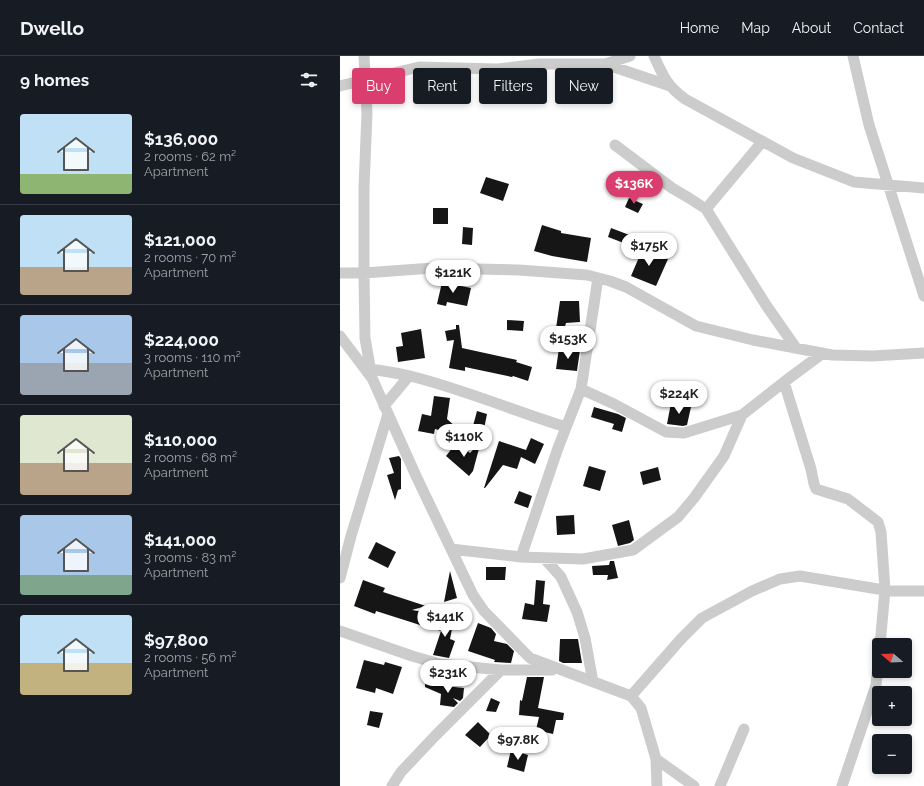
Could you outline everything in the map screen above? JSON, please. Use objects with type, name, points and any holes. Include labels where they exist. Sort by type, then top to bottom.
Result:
[{"type":"street","points":[[364,56],[364,68]]},
{"type":"street","points":[[405,70],[419,66],[498,69],[539,64],[605,64],[630,56]]},
{"type":"street","points":[[654,56],[662,74],[670,86],[685,99],[793,158],[854,182],[924,188]]},
{"type":"street","points":[[853,56],[869,125],[924,296]]},
{"type":"street","points":[[605,64],[670,86]]},
{"type":"street","points":[[340,86],[352,83]]},
{"type":"street","points":[[366,104],[364,187],[365,338],[371,374],[386,410],[473,595],[484,611],[530,658],[631,696],[641,708],[656,759],[657,786]]},
{"type":"street","points":[[706,209],[762,142]]},
{"type":"street","points":[[615,145],[672,188],[706,209],[766,304],[796,348]]},
{"type":"street","points":[[340,273],[433,268],[519,270],[588,275],[626,286],[696,326],[753,340],[832,355],[872,356],[924,353]]},
{"type":"street","points":[[521,557],[566,427],[581,389],[598,278]]},
{"type":"street","points":[[340,336],[371,374],[409,376],[453,388],[525,415],[566,427]]},
{"type":"street","points":[[581,389],[614,404],[666,432],[675,434],[684,433],[742,415],[823,353]]},
{"type":"street","points":[[340,578],[386,410],[409,376]]},
{"type":"street","points":[[784,382],[816,489],[848,499],[878,522],[881,532],[885,590],[881,638]]},
{"type":"street","points":[[451,549],[521,557],[584,559],[633,550],[678,517],[694,498],[724,456],[742,415]]},
{"type":"street","points":[[544,558],[561,577],[577,612],[585,638],[593,682]]},
{"type":"street","points":[[631,696],[681,639],[702,618],[752,591],[780,579],[800,576],[885,590],[924,591]]},
{"type":"street","points":[[340,631],[440,664],[501,670],[559,670]]},
{"type":"street","points":[[392,786],[401,772],[501,670]]},
{"type":"street","points":[[842,786],[876,685],[877,678]]},
{"type":"street","points":[[720,786],[744,729]]},
{"type":"street","points":[[656,759],[694,786]]},
{"type":"building","points":[[486,177],[509,184],[503,201],[480,193]]},
{"type":"building","points":[[629,198],[643,204],[638,213],[625,207]]},
{"type":"building","points":[[433,208],[448,208],[448,224],[433,224]]},
{"type":"building","points":[[542,225],[561,231],[561,233],[591,238],[587,262],[552,256],[534,251]]},
{"type":"building","points":[[463,227],[473,228],[472,245],[462,244]]},
{"type":"building","points":[[611,228],[632,236],[629,245],[608,237]]},
{"type":"building","points":[[643,248],[668,259],[656,286],[631,276]]},
{"type":"building","points":[[443,278],[452,280],[451,284],[471,288],[467,306],[447,302],[446,306],[437,304]]},
{"type":"building","points":[[560,301],[579,301],[580,322],[566,323],[560,343],[554,342]]},
{"type":"building","points":[[507,320],[524,321],[523,331],[507,330]]},
{"type":"building","points":[[456,325],[459,325],[462,348],[517,360],[516,362],[532,367],[528,381],[513,376],[465,367],[465,371],[449,368],[454,340],[447,341],[445,331],[456,329]]},
{"type":"building","points":[[421,329],[425,358],[398,362],[396,347],[403,346],[401,333]]},
{"type":"building","points":[[559,348],[580,350],[577,371],[556,369]]},
{"type":"building","points":[[434,396],[450,398],[447,419],[468,438],[435,429],[434,434],[418,431],[422,414],[431,416]]},
{"type":"building","points":[[671,403],[691,407],[687,425],[667,424]]},
{"type":"building","points":[[594,407],[626,418],[622,432],[612,429],[614,424],[591,417]]},
{"type":"building","points":[[477,411],[487,414],[484,429],[473,426]]},
{"type":"building","points":[[531,438],[544,444],[535,464],[521,457],[517,469],[503,465],[484,488],[499,441],[526,450]]},
{"type":"building","points":[[481,441],[473,471],[469,476],[446,456],[457,442],[470,453]]},
{"type":"building","points":[[399,456],[401,459],[401,489],[398,490],[395,500],[387,475],[394,473],[389,458]]},
{"type":"building","points":[[589,466],[606,471],[600,491],[583,486]]},
{"type":"building","points":[[658,467],[661,480],[643,485],[640,472]]},
{"type":"building","points":[[519,491],[532,496],[528,508],[514,503]]},
{"type":"building","points":[[574,515],[575,534],[557,535],[556,516]]},
{"type":"building","points":[[629,520],[634,540],[630,543],[618,546],[612,525]]},
{"type":"building","points":[[376,542],[396,552],[388,568],[368,558]]},
{"type":"building","points":[[610,561],[614,561],[618,578],[607,580],[608,575],[593,575],[592,566],[609,565]]},
{"type":"building","points":[[486,567],[506,567],[505,580],[486,580]]},
{"type":"building","points":[[450,571],[457,598],[444,602]]},
{"type":"building","points":[[363,580],[385,588],[383,592],[426,606],[412,610],[424,612],[420,625],[376,611],[375,614],[354,606]]},
{"type":"building","points":[[536,580],[545,581],[543,604],[550,605],[547,622],[522,619],[525,603],[534,605]]},
{"type":"building","points":[[441,616],[454,619],[450,639],[455,641],[449,658],[433,655],[441,631],[438,630]]},
{"type":"building","points":[[478,623],[491,628],[496,634],[494,641],[507,644],[514,651],[511,663],[494,662],[495,660],[468,651]]},
{"type":"building","points":[[560,639],[578,639],[582,663],[563,663],[559,661]]},
{"type":"building","points":[[364,660],[384,665],[385,662],[402,667],[393,694],[376,688],[375,693],[356,688]]},
{"type":"building","points":[[527,677],[544,677],[538,708],[564,713],[563,720],[556,720],[553,734],[536,730],[539,717],[519,715],[520,700],[522,701]]},
{"type":"building","points":[[425,684],[464,688],[463,698],[460,701],[453,698],[458,703],[454,707],[440,705],[441,694],[425,687]]},
{"type":"building","points":[[491,698],[500,702],[496,712],[486,711]]},
{"type":"building","points":[[370,711],[383,713],[379,728],[367,725]]},
{"type":"building","points":[[478,722],[491,735],[480,747],[465,735]]},
{"type":"building","points":[[511,750],[528,755],[524,772],[507,767]]}]
